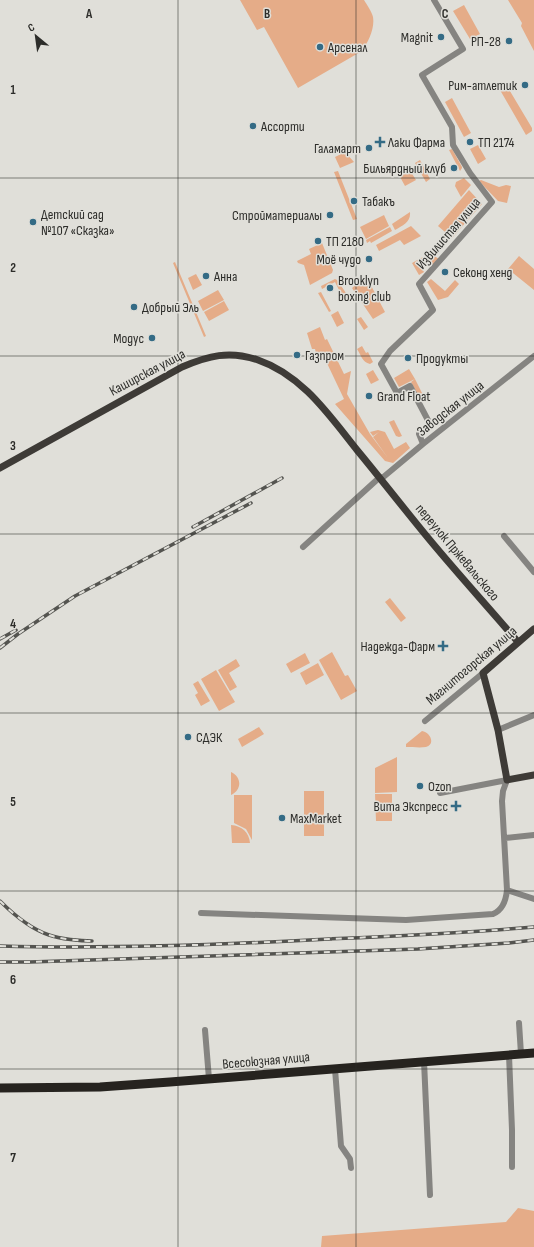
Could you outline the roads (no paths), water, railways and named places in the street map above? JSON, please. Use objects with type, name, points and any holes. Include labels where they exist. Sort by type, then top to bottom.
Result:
[{"type":"highway","name":"Всесоюзная улица","points":[[0,1088],[100,1087],[534,1053]]},
{"type":"main road","name":"Каширская улица","points":[[0,468],[182,367],[205,357],[230,354],[257,360],[283,372],[310,393]]},
{"type":"main road","name":"переулок Пржевальского","points":[[310,393],[430,540],[518,642]]},
{"type":"main road","name":"Магнитогорская улица","points":[[483,673],[534,629]]},
{"type":"main road","points":[[483,673],[498,730],[507,780],[534,775]]},
{"type":"street","name":"Извилистая улица","points":[[424,444],[419,434],[431,426],[410,386],[397,393],[381,364],[390,351],[433,310],[419,284],[492,202],[470,173],[453,144],[452,127],[422,75],[463,49],[434,0]]},
{"type":"street","name":"Заводская улица","points":[[380,478],[534,356]]},
{"type":"street","points":[[303,547],[380,478]]},
{"type":"street","points":[[504,536],[534,572]]},
{"type":"street","name":"Магнитогорская улица","points":[[425,721],[483,673]]},
{"type":"street","points":[[498,730],[534,715]]},
{"type":"street","points":[[440,793],[507,780]]},
{"type":"street","points":[[201,913],[406,920],[493,914],[501,908],[506,897],[507,890],[502,802],[503,791],[507,780]]},
{"type":"street","points":[[505,838],[534,835]]},
{"type":"street","points":[[507,890],[534,899]]},
{"type":"street","points":[[519,1023],[521,1054]]},
{"type":"street","points":[[205,1030],[209,1079]]},
{"type":"street","points":[[509,1055],[512,1167]]},
{"type":"street","points":[[424,1062],[430,1195]]},
{"type":"street","points":[[335,1069],[342,1146],[350,1159],[351,1168]]},
{"type":"railway","points":[[193,527],[282,478]]},
{"type":"railway","points":[[0,648],[18,634],[75,596],[251,503]]},
{"type":"railway","points":[[0,639],[16,630]]},
{"type":"railway","points":[[0,901],[23,921],[42,932],[65,939],[92,941]]},
{"type":"railway","points":[[0,946],[124,947],[206,945],[432,934],[534,927]]},
{"type":"railway","points":[[0,962],[418,949],[534,940]]},
{"type":"place","name":"Magnit","points":[[441,37]]},
{"type":"place","name":"РП-28","points":[[509,41]]},
{"type":"place","name":"Арсенал","points":[[320,47]]},
{"type":"place","name":"Рим-атлетик","points":[[525,85]]},
{"type":"place","name":"Ассорти","points":[[253,126]]},
{"type":"place","name":"Лаки Фарма","points":[[380,142]]},
{"type":"place","name":"ТП 2174","points":[[470,142]]},
{"type":"place","name":"Галамарт","points":[[369,148]]},
{"type":"place","name":"Бильярдный клуб","points":[[454,168]]},
{"type":"place","name":"Табакъ","points":[[354,201]]},
{"type":"place","name":"Стройматериалы","points":[[330,215]]},
{"type":"place","name":"Детский сад №107 «Сказка»","points":[[33,222]]},
{"type":"place","name":"ТП 2180","points":[[318,241]]},
{"type":"place","name":"Моё чудо","points":[[369,259]]},
{"type":"place","name":"Секонд хенд","points":[[445,272]]},
{"type":"place","name":"Анна","points":[[206,276]]},
{"type":"place","name":"Brooklyn boxing club","points":[[330,288]]},
{"type":"place","name":"Добрый Эль","points":[[134,307]]},
{"type":"place","name":"Модус","points":[[152,338]]},
{"type":"place","name":"Газпром","points":[[297,355]]},
{"type":"place","name":"Продукты","points":[[408,358]]},
{"type":"place","name":"Grand Float","points":[[369,396]]},
{"type":"place","name":"Надежда-Фарм","points":[[443,646]]},
{"type":"place","name":"СДЭК","points":[[188,737]]},
{"type":"place","name":"Ozon","points":[[420,786]]},
{"type":"place","name":"Вита Экспресс","points":[[456,806]]},
{"type":"place","name":"MaxMarket","points":[[282,818]]}]
